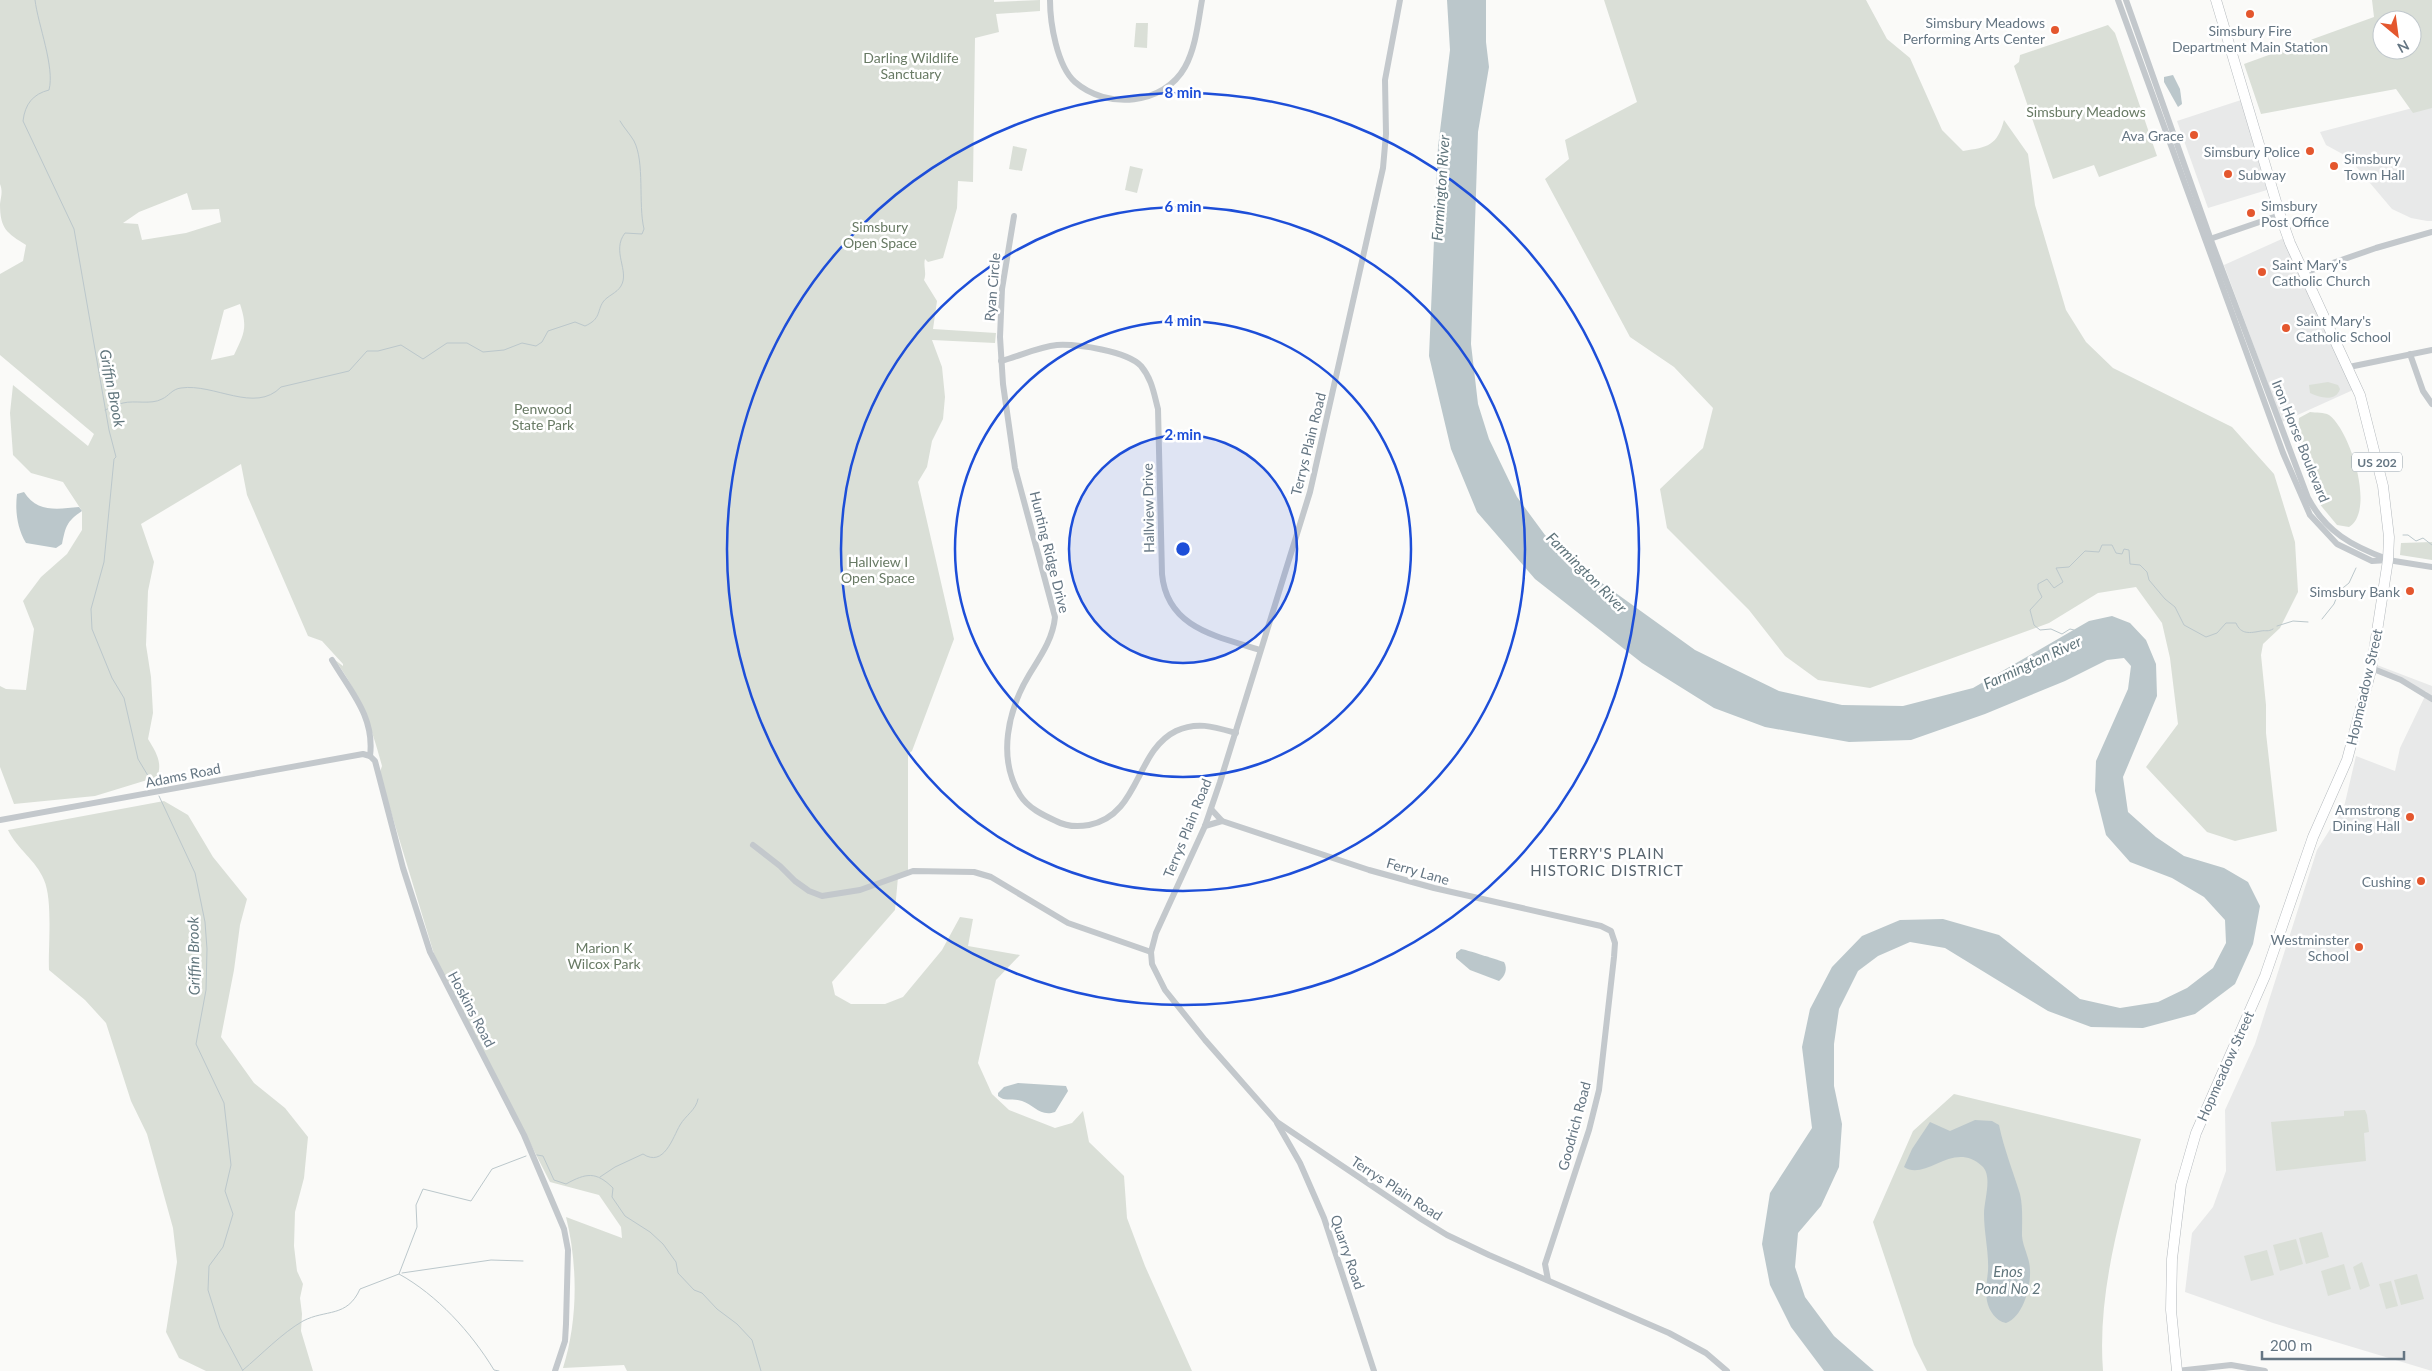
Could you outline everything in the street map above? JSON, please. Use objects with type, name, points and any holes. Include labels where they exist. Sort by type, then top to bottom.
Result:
[{"type":"highway","name":"Hopmeadow Street","points":[[2177,1371],[2172,1310],[2172,1259],[2181,1184],[2196,1133],[2265,976],[2313,837],[2347,760],[2371,668],[2388,560],[2389,537],[2383,486],[2365,410],[2349,367],[2304,273],[2280,215],[2216,0]]},
{"type":"street","points":[[1050,0],[1051,21],[1061,61],[1075,82],[1110,100],[1133,99],[1155,94],[1179,75],[1191,55],[1202,0]]},
{"type":"street","name":"Terrys Plain Road","points":[[1400,0],[1385,80],[1384,161],[1310,492],[1211,809],[1156,932],[1151,952],[1156,975],[1172,1000],[1277,1122],[1389,1199],[1447,1235],[1668,1333],[1706,1352],[1727,1371]]},
{"type":"street","name":"Iron Horse Boulevard","points":[[2118,0],[2166,124],[2283,454],[2310,515],[2325,533],[2354,554],[2372,561],[2388,560],[2432,567]]},
{"type":"street","name":"Iron Horse Boulevard","points":[[2126,0],[2166,124]]},
{"type":"street","points":[[2123,15],[2131,13]]},
{"type":"street","points":[[2208,240],[2232,230],[2280,215]]},
{"type":"street","name":"Ryan Circle","points":[[1001,360],[1002,289],[1014,216]]},
{"type":"street","points":[[2304,273],[2367,250],[2432,232]]},
{"type":"street","name":"Hallview Drive","points":[[1001,360],[1058,345],[1108,351],[1133,359],[1140,366],[1152,385],[1158,409],[1162,574],[1166,597],[1176,611],[1195,628],[1260,650]]},
{"type":"street","points":[[2349,367],[2432,350]]},
{"type":"street","points":[[2410,354],[2423,391],[2432,404]]},
{"type":"street","name":"Hunting Ridge Drive","points":[[1001,360],[1011,450],[1055,617],[1052,634],[1024,683],[1010,718],[1008,755],[1012,777],[1020,795],[1033,809],[1060,823],[1076,827],[1095,824],[1109,817],[1122,806],[1135,788],[1152,752],[1175,731],[1203,725],[1236,733]]},
{"type":"street","name":"Hoskins Road","points":[[332,660],[364,711],[371,728],[370,756],[375,761],[403,868],[430,952],[524,1135],[564,1229],[568,1250],[566,1324],[564,1341],[555,1371]]},
{"type":"street","points":[[2371,668],[2401,680],[2432,699]]},
{"type":"street","name":"Adams Road","points":[[0,820],[358,755],[370,756]]},
{"type":"street","name":"Ferry Lane","points":[[1211,809],[1222,821],[1369,870],[1434,888],[1601,926],[1611,931]]},
{"type":"street","points":[[1205,826],[1222,821]]},
{"type":"street","points":[[753,845],[809,892],[822,896],[860,890],[913,871],[974,872],[991,877],[1068,924],[1151,952]]},
{"type":"street","name":"Goodrich Road","points":[[1548,1280],[1545,1264],[1589,1130],[1599,1090],[1615,944],[1611,931]]},
{"type":"street","name":"Quarry Road","points":[[1277,1122],[1300,1163],[1324,1218],[1374,1371]]},
{"type":"street","points":[[1289,1144],[1298,1136]]},
{"type":"street","name":"Goodrich Road","points":[[1534,1274],[1545,1264]]},
{"type":"street","points":[[2177,1371],[2231,1365],[2265,1371]]},
{"type":"shaded area","points":[[2241,100],[2267,190],[2208,208],[2177,121]]},
{"type":"shaded area","points":[[2432,103],[2432,221],[2427,221],[2411,218],[2392,209],[2348,157],[2326,145],[2320,132]]},
{"type":"shaded area","name":"Saint Mary's Catholic School","points":[[2284,238],[2353,390],[2282,422],[2224,265]]},
{"type":"shaded area","name":"Westminster School","points":[[2377,665],[2432,686],[2432,1371],[2273,1323],[2185,1292],[2192,1233],[2213,1207],[2226,1171],[2225,1110],[2255,1044],[2317,850],[2344,807],[2356,756],[2395,771],[2400,748],[2427,692],[2374,672]]},
{"type":"green space","points":[[0,0],[994,0],[994,2],[1040,0],[1040,11],[996,14],[999,32],[975,38],[973,182],[958,181],[957,208],[943,258],[928,262],[925,259],[924,280],[937,301],[933,329],[996,333],[995,343],[932,340],[942,367],[945,397],[943,419],[932,441],[927,467],[918,482],[954,639],[912,751],[908,754],[908,874],[898,877],[895,910],[832,982],[835,995],[851,1004],[885,1004],[903,997],[942,950],[960,917],[973,919],[968,946],[1020,955],[996,980],[978,1063],[992,1094],[1009,1110],[1055,1128],[1072,1123],[1083,1111],[1089,1142],[1124,1176],[1127,1218],[1145,1266],[1192,1371],[627,1371],[624,1365],[563,1368],[568,1350],[575,1293],[573,1254],[566,1217],[622,1238],[621,1227],[599,1195],[550,1182],[441,969],[434,954],[385,792],[380,772],[382,766],[369,724],[358,698],[335,660],[343,666],[343,664],[322,641],[308,636],[247,495],[241,464],[141,524],[154,562],[148,591],[146,645],[151,677],[153,713],[148,739],[159,762],[157,777],[95,796],[14,804],[0,767],[0,686],[6,689],[26,690],[34,629],[23,601],[41,577],[67,554],[82,530],[82,511],[63,482],[31,473],[13,455],[10,413],[13,385],[88,446],[94,434],[0,355],[0,274],[23,261],[26,245],[9,233],[3,225],[0,212],[2,192],[0,184]],"holes":[[[187,193],[192,210],[219,209],[221,222],[186,233],[142,240],[138,224],[123,223],[139,212]],[[240,304],[244,319],[244,331],[234,355],[211,360],[224,310]]]},
{"type":"green space","points":[[1604,0],[1866,0],[1887,39],[1910,58],[1942,130],[1963,151],[1990,144],[1998,135],[2004,120],[2028,154],[2035,205],[2066,310],[2086,342],[2113,368],[2232,427],[2274,474],[2295,542],[2298,592],[2280,628],[2263,644],[2261,655],[2266,705],[2266,733],[2277,831],[2235,841],[2207,832],[2146,767],[2178,724],[2170,658],[2162,623],[2136,587],[2098,593],[2049,623],[1870,688],[1818,680],[1785,656],[1749,610],[1667,528],[1660,489],[1703,448],[1713,408],[1674,367],[1630,337],[1545,179],[1569,159],[1565,140],[1637,102]]},
{"type":"green space","points":[[2372,0],[2432,0],[2432,108],[2413,113],[2396,89],[2261,114],[2244,64],[2372,18],[2372,60],[2422,60],[2422,10],[2373,10]]},
{"type":"green space","points":[[1136,23],[1148,23],[1147,48],[1134,47]]},
{"type":"green space","name":"Simsbury Meadows","points":[[2108,25],[2115,33],[2157,156],[2099,177],[2094,165],[2053,179],[2014,66],[2019,62],[2020,55]]},
{"type":"green space","points":[[1013,146],[1027,149],[1022,171],[1009,169]]},
{"type":"green space","points":[[1130,166],[1143,169],[1137,193],[1125,190]]},
{"type":"green space","points":[[2328,382],[2338,385],[2340,389],[2335,396],[2327,398],[2310,393],[2309,385]]},
{"type":"green space","points":[[2310,412],[2329,415],[2337,423],[2352,453],[2360,488],[2360,505],[2357,518],[2349,527],[2337,525],[2318,502],[2313,470],[2297,440],[2299,418]]},
{"type":"green space","points":[[2432,542],[2432,560],[2400,555],[2401,543]]},
{"type":"green space","points":[[164,801],[188,815],[213,857],[247,899],[240,925],[234,970],[221,1037],[254,1083],[285,1108],[308,1137],[304,1178],[295,1212],[294,1246],[297,1271],[303,1284],[300,1298],[302,1314],[301,1331],[313,1371],[206,1371],[179,1358],[166,1332],[177,1262],[173,1228],[147,1134],[131,1101],[106,1023],[85,1000],[49,970],[47,889],[41,873],[16,843],[8,830]]},
{"type":"green space","points":[[1954,1094],[2141,1139],[2112,1254],[2107,1283],[2102,1341],[2103,1371],[1927,1371],[1914,1345],[1873,1222],[1913,1131]]},
{"type":"green space","points":[[2365,1110],[2369,1132],[2364,1133],[2366,1161],[2276,1171],[2271,1122],[2344,1116],[2344,1111]]},
{"type":"green space","points":[[2322,1232],[2329,1257],[2306,1264],[2299,1238]]},
{"type":"green space","points":[[2296,1239],[2303,1264],[2280,1271],[2273,1245]]},
{"type":"green space","points":[[2267,1250],[2274,1275],[2251,1281],[2244,1256]]},
{"type":"green space","points":[[2362,1262],[2370,1286],[2360,1290],[2353,1267]]},
{"type":"green space","points":[[2344,1264],[2351,1289],[2328,1296],[2321,1271]]},
{"type":"green space","points":[[2417,1274],[2424,1299],[2401,1305],[2394,1280]]},
{"type":"green space","points":[[2391,1281],[2398,1306],[2386,1309],[2379,1284]]},
{"type":"water","name":"Farmington River","points":[[1447,0],[1486,0],[1486,42],[1489,67],[1478,132],[1471,344],[1478,404],[1489,439],[1517,497],[1545,535],[1581,568],[1695,650],[1779,691],[1842,705],[1903,706],[1973,688],[2089,621],[2112,616],[2130,623],[2146,640],[2156,664],[2157,696],[2123,777],[2128,812],[2156,837],[2184,856],[2224,868],[2248,882],[2260,906],[2253,944],[2235,984],[2195,1014],[2143,1028],[2091,1027],[2048,1011],[1945,948],[1910,942],[1878,956],[1858,971],[1839,1009],[1834,1044],[1834,1086],[1842,1124],[1839,1167],[1821,1206],[1798,1233],[1795,1267],[1805,1297],[1834,1336],[1874,1371],[1824,1371],[1791,1327],[1770,1285],[1762,1244],[1770,1193],[1812,1128],[1802,1047],[1810,1009],[1832,967],[1862,936],[1900,920],[1943,919],[1999,935],[2080,999],[2120,1008],[2158,1002],[2187,988],[2213,968],[2226,943],[2225,920],[2204,897],[2172,878],[2130,862],[2106,835],[2095,791],[2096,761],[2128,689],[2131,666],[2124,658],[2107,660],[2065,681],[1985,714],[1911,740],[1849,742],[1765,727],[1714,708],[1642,663],[1535,579],[1477,512],[1451,449],[1429,356],[1438,147],[1450,50]]},
{"type":"water","points":[[2173,75],[2180,89],[2182,104],[2178,107],[2164,82],[2164,77]]},
{"type":"water","points":[[24,492],[29,499],[42,507],[56,509],[79,507],[82,511],[70,522],[62,544],[56,548],[26,543],[17,519],[16,507],[17,494]]},
{"type":"water","points":[[1461,949],[1504,962],[1506,970],[1503,977],[1499,981],[1470,970],[1456,958],[1456,953]]},
{"type":"water","points":[[1018,1083],[1066,1086],[1068,1091],[1055,1112],[1045,1113],[1022,1101],[1003,1099],[998,1096],[998,1093],[1004,1087]]},
{"type":"water","name":"Enos Pond No 2","points":[[1975,1120],[1992,1121],[1999,1125],[2021,1199],[2022,1236],[2030,1266],[2030,1277],[2025,1301],[2017,1315],[2006,1323],[1994,1315],[1989,1308],[1986,1297],[1988,1264],[1984,1214],[1987,1182],[1985,1170],[1971,1159],[1961,1157],[1950,1158],[1921,1169],[1912,1170],[1904,1167],[1912,1149],[1930,1122],[1950,1131]]},
{"type":"waterway","name":"Griffin Brook","points":[[35,0],[48,58],[50,81],[49,90],[38,94],[28,105],[23,121],[74,229],[109,430],[116,457],[114,459],[104,562],[91,609],[92,629],[112,678],[124,698],[138,759],[156,789]]},
{"type":"waterway","points":[[105,410],[123,403],[158,401],[181,388],[194,388],[234,396],[259,398],[271,395],[281,387],[349,371],[367,351],[378,351],[401,345],[423,359],[447,343],[467,343],[483,352],[504,350],[522,343],[536,346],[542,342],[548,331],[575,322],[585,326],[594,321],[603,302],[621,286],[623,280],[620,254],[621,240],[625,233],[642,234],[644,229],[637,150],[634,141],[620,121]]},
{"type":"waterway","points":[[2403,535],[2408,535],[2416,541],[2423,538],[2432,545]]},
{"type":"waterway","name":"Farmington River","points":[[2074,630],[2070,629],[2062,634],[2051,629],[2040,630],[2034,625],[2030,610],[2042,597],[2038,584],[2047,579],[2054,588],[2063,582],[2056,568],[2069,567],[2085,551],[2099,552],[2102,545],[2112,545],[2116,553],[2122,554],[2124,549],[2129,550],[2130,564],[2140,565],[2147,572],[2149,580],[2165,599],[2175,607],[2184,625],[2206,637],[2217,633],[2226,623],[2236,623],[2240,630],[2246,632],[2273,629]]},
{"type":"waterway","points":[[2322,619],[2334,604],[2339,591],[2349,583],[2356,568]]},
{"type":"waterway","points":[[2277,626],[2293,621],[2308,622]]},
{"type":"waterway","name":"Griffin Brook","points":[[159,796],[195,873],[205,922],[207,949],[206,990],[196,1044],[224,1103],[231,1165],[225,1191],[233,1214],[223,1247],[209,1266],[208,1290],[220,1328],[243,1371]]},
{"type":"waterway","points":[[600,1177],[615,1167],[643,1154],[650,1157],[657,1157],[662,1154],[671,1143],[682,1121],[695,1106],[698,1099]]},
{"type":"waterway","points":[[537,1155],[543,1156],[554,1180],[566,1184],[591,1175],[607,1182],[613,1188],[612,1197],[625,1216],[650,1232],[663,1244],[676,1262],[678,1273],[694,1290],[702,1293],[752,1340],[761,1371]]},
{"type":"waterway","points":[[399,1274],[417,1227],[416,1205],[423,1189],[471,1201],[492,1169],[526,1156]]},
{"type":"waterway","points":[[402,1273],[491,1260],[523,1261]]},
{"type":"waterway","points":[[243,1370],[303,1321],[342,1309],[349,1305],[360,1289],[399,1274],[440,1304],[464,1328],[494,1370],[499,1371]]},
{"type":"place","name":"Simsbury Fire Department Main Station","points":[[2250,14]]},
{"type":"place","name":"Simsbury Meadows Performing Arts Center","points":[[2055,30]]},
{"type":"place","name":"Ava Grace","points":[[2194,135]]},
{"type":"place","name":"Simsbury Police","points":[[2310,151]]},
{"type":"place","name":"Simsbury Town Hall","points":[[2334,166]]},
{"type":"place","name":"Subway","points":[[2228,174]]},
{"type":"place","name":"Simsbury Post Office","points":[[2251,213]]},
{"type":"place","name":"Saint Mary's Catholic Church","points":[[2262,272]]},
{"type":"place","name":"Saint Mary's Catholic School","points":[[2286,328]]},
{"type":"place","name":"Simsbury Bank","points":[[2410,591]]},
{"type":"place","name":"Armstrong Dining Hall","points":[[2410,817]]},
{"type":"place","name":"Cushing","points":[[2421,881]]},
{"type":"place","name":"Westminster School","points":[[2359,947]]},
{"type":"district","name":"TERRY'S PLAIN HISTORIC DISTRICT","points":[[1607,862]]},
{"type":"park label","name":"Darling Wildlife Sanctuary","points":[[911,66]]},
{"type":"park label","name":"Simsbury Open Space","points":[[880,234]]},
{"type":"park label","name":"Penwood State Park","points":[[543,416]]},
{"type":"park label","name":"Hallview I Open Space","points":[[878,570]]},
{"type":"park label","name":"Marion K Wilcox Park","points":[[604,956]]}]
